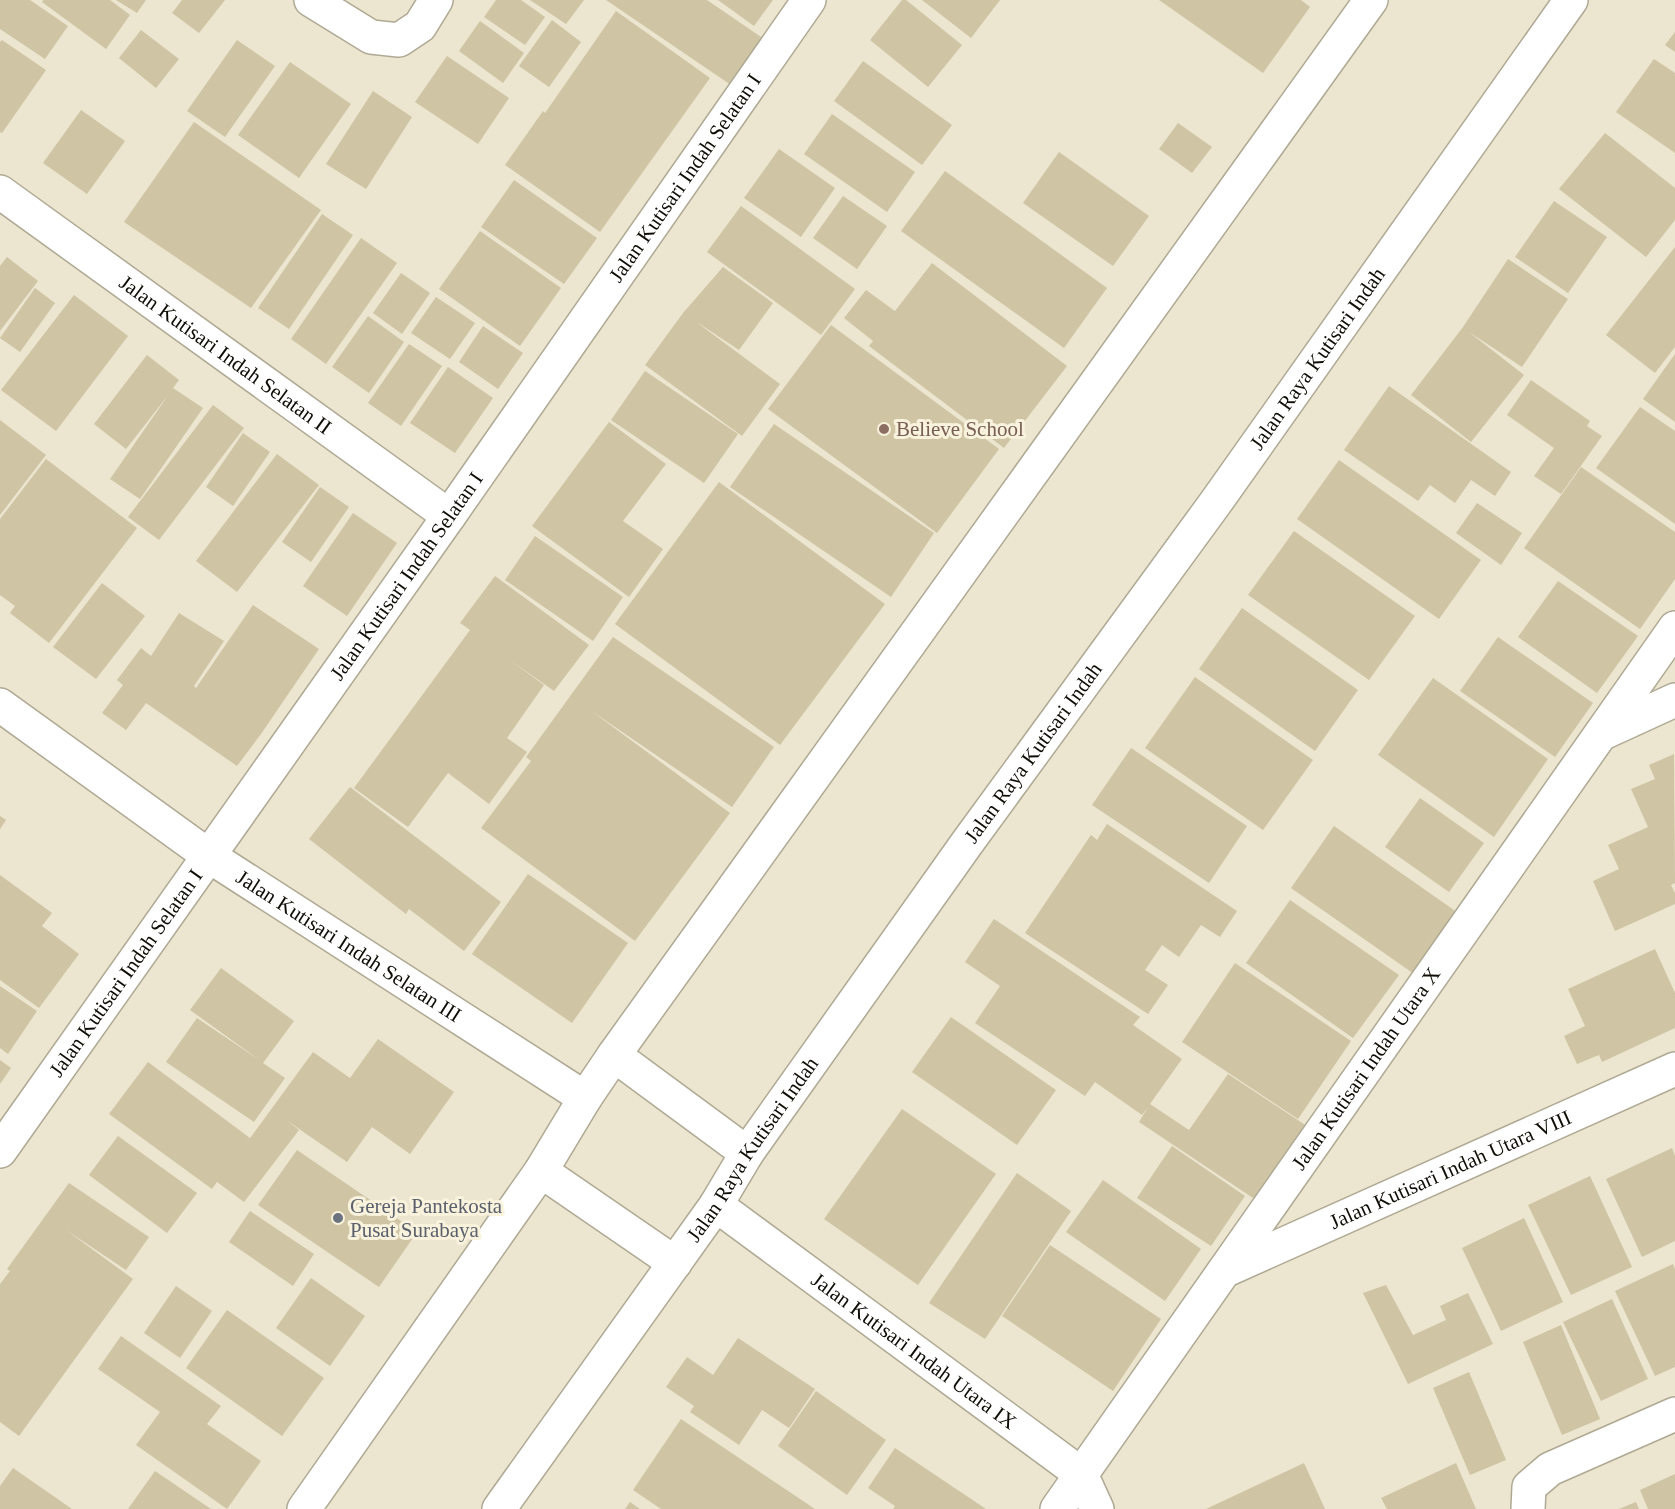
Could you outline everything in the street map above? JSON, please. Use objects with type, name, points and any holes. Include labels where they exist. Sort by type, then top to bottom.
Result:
[{"type":"street","points":[[311,0],[371,37],[399,40],[420,26],[436,0]]},
{"type":"street","name":"Jalan Kutisari Indah Selatan I","points":[[0,1151],[449,516],[809,0]]},
{"type":"street","points":[[304,1509],[541,1171],[585,1098],[615,1055],[1371,0]]},
{"type":"street","name":"Jalan Raya Kutisari Indah","points":[[499,1509],[716,1205],[747,1153],[967,843],[1216,502],[1571,0]]},
{"type":"street","name":"Jalan Kutisari Indah Selatan II","points":[[0,192],[449,516]]},
{"type":"street","name":"Jalan Kutisari Indah Utara X","points":[[1057,1509],[1675,628]]},
{"type":"street","points":[[1599,735],[1675,700]]},
{"type":"street","name":"Jalan Kutisari Indah Selatan III","points":[[0,705],[209,856],[585,1098]]},
{"type":"street","points":[[615,1055],[747,1153]]},
{"type":"street","name":"Jalan Kutisari Indah Utara VIII","points":[[1224,1271],[1675,1069]]},
{"type":"street","points":[[541,1171],[675,1263]]},
{"type":"street","name":"Jalan Kutisari Indah Utara IX","points":[[716,1205],[1081,1474],[1097,1509]]},
{"type":"street","points":[[1528,1509],[1529,1487],[1550,1469],[1675,1414]]},
{"type":"building","points":[[0,0],[30,0],[68,26],[45,59],[0,29]]},
{"type":"building","points":[[43,0],[110,0],[130,15],[106,49],[42,2]]},
{"type":"building","points":[[116,0],[146,0],[137,13]]},
{"type":"building","points":[[182,0],[225,0],[199,33],[172,13]]},
{"type":"building","points":[[496,0],[521,0],[545,17],[525,45],[484,17]]},
{"type":"building","points":[[530,0],[584,0],[566,24]]},
{"type":"building","points":[[606,0],[707,0],[764,39],[731,85]]},
{"type":"building","points":[[718,0],[773,0],[754,26]]},
{"type":"building","points":[[902,0],[906,0],[962,45],[928,87],[870,40]]},
{"type":"building","points":[[922,0],[1000,0],[971,38]]},
{"type":"building","points":[[1159,0],[1301,0],[1310,7],[1263,73]]},
{"type":"building","points":[[616,11],[710,78],[600,232],[505,165],[543,111],[545,113]]},
{"type":"building","points":[[552,20],[581,42],[549,87],[519,66]]},
{"type":"building","points":[[480,21],[524,53],[503,83],[459,51]]},
{"type":"building","points":[[141,30],[179,59],[156,88],[119,58]]},
{"type":"building","points":[[1675,32],[1675,52],[1665,45]]},
{"type":"building","points":[[2,40],[46,70],[2,133],[0,132],[0,42]]},
{"type":"building","points":[[237,40],[275,66],[225,137],[187,111]]},
{"type":"building","points":[[447,56],[509,98],[478,144],[415,102]]},
{"type":"building","points":[[1654,59],[1675,73],[1675,153],[1616,112]]},
{"type":"building","points":[[863,61],[952,125],[922,165],[834,101]]},
{"type":"building","points":[[290,62],[351,104],[299,178],[238,135]]},
{"type":"building","points":[[373,91],[412,117],[366,189],[326,164]]},
{"type":"building","points":[[81,110],[125,141],[87,194],[43,163]]},
{"type":"building","points":[[832,114],[915,172],[887,212],[804,154]]},
{"type":"building","points":[[194,122],[321,210],[251,308],[124,222]]},
{"type":"building","points":[[1178,123],[1212,147],[1192,173],[1159,149]]},
{"type":"building","points":[[1605,133],[1675,188],[1675,220],[1646,257],[1559,189]]},
{"type":"building","points":[[779,149],[835,188],[801,237],[744,198]]},
{"type":"building","points":[[1059,152],[1149,216],[1113,266],[1023,203]]},
{"type":"building","points":[[945,171],[1107,288],[1064,348],[901,231]]},
{"type":"building","points":[[514,180],[597,238],[564,284],[481,227]]},
{"type":"building","points":[[843,196],[887,226],[857,269],[813,238]]},
{"type":"building","points":[[1554,201],[1607,237],[1568,293],[1515,257]]},
{"type":"building","points":[[741,206],[855,289],[821,335],[707,252]]},
{"type":"building","points":[[322,214],[353,235],[289,329],[258,308]]},
{"type":"building","points":[[480,231],[561,288],[520,346],[439,289]]},
{"type":"building","points":[[361,238],[397,263],[326,364],[291,339]]},
{"type":"building","points":[[1675,247],[1675,347],[1655,373],[1606,335]]},
{"type":"building","points":[[7,257],[38,281],[0,331],[0,266]]},
{"type":"building","points":[[1508,259],[1568,299],[1522,367],[1469,332],[1524,375],[1471,442],[1411,395],[1463,327]]},
{"type":"building","points":[[932,263],[1067,366],[1004,448],[869,346],[873,341],[844,318],[866,290],[895,311]]},
{"type":"building","points":[[723,267],[773,303],[739,350],[695,321],[780,384],[742,436],[645,365],[683,313]]},
{"type":"building","points":[[401,273],[430,293],[402,334],[373,313]]},
{"type":"building","points":[[35,288],[55,303],[20,352],[0,338]]},
{"type":"building","points":[[74,295],[128,336],[56,431],[1,390]]},
{"type":"building","points":[[436,297],[475,323],[450,359],[411,333]]},
{"type":"building","points":[[368,316],[404,342],[369,393],[332,367]]},
{"type":"building","name":"Believe School","points":[[831,325],[999,449],[937,533],[768,409]]},
{"type":"building","points":[[483,326],[523,353],[498,389],[459,362]]},
{"type":"building","points":[[409,344],[442,366],[401,426],[368,403]]},
{"type":"building","points":[[1675,354],[1675,422],[1643,399]]},
{"type":"building","points":[[147,355],[179,380],[173,388],[203,408],[140,499],[110,479],[169,394],[126,449],[94,424]]},
{"type":"building","points":[[448,367],[493,398],[455,453],[410,423]]},
{"type":"building","points":[[645,371],[738,434],[704,483],[611,420]]},
{"type":"building","points":[[1531,380],[1590,421],[1587,426],[1602,436],[1561,494],[1534,476],[1554,448],[1507,415]]},
{"type":"building","points":[[1389,386],[1511,472],[1495,496],[1471,480],[1455,503],[1430,485],[1418,501],[1344,450]]},
{"type":"building","points":[[213,405],[244,428],[159,540],[128,517]]},
{"type":"building","points":[[1640,407],[1675,431],[1675,524],[1596,468]]},
{"type":"building","points":[[0,420],[46,455],[0,515]]},
{"type":"building","points":[[609,422],[666,464],[623,521],[663,549],[629,597],[532,526]]},
{"type":"building","points":[[774,424],[934,533],[891,597],[730,487]]},
{"type":"building","points":[[243,433],[270,452],[233,506],[206,487]]},
{"type":"building","points":[[277,454],[319,485],[237,592],[196,561]]},
{"type":"building","points":[[46,459],[137,528],[49,643],[10,613],[15,606],[0,595],[0,519]]},
{"type":"building","points":[[1339,460],[1481,560],[1439,619],[1297,519]]},
{"type":"building","points":[[1581,467],[1675,532],[1675,579],[1640,629],[1524,548]]},
{"type":"building","points":[[719,482],[885,604],[780,745],[615,624]]},
{"type":"building","points":[[320,487],[349,507],[311,562],[282,542]]},
{"type":"building","points":[[1477,503],[1522,533],[1501,565],[1456,533]]},
{"type":"building","points":[[353,513],[397,543],[347,616],[303,586]]},
{"type":"building","points":[[1294,531],[1415,616],[1369,680],[1248,595]]},
{"type":"building","points":[[535,536],[623,597],[593,641],[505,580]]},
{"type":"building","points":[[495,576],[589,645],[554,691],[506,657],[544,685],[507,738],[527,752],[489,804],[448,773],[408,827],[354,788],[470,630],[460,623]]},
{"type":"building","points":[[1558,581],[1638,636],[1597,693],[1518,637]]},
{"type":"building","points":[[102,583],[145,616],[96,679],[53,647]]},
{"type":"building","points":[[253,605],[319,649],[237,766],[146,703],[126,730],[102,713],[123,685],[117,680],[141,648],[151,656],[179,613],[224,641],[194,686],[196,688]]},
{"type":"building","points":[[1242,608],[1358,690],[1315,751],[1199,669]]},
{"type":"building","points":[[613,637],[774,747],[732,807],[590,710],[730,813],[635,941],[481,828],[531,761],[526,757]]},
{"type":"building","points":[[1498,637],[1593,703],[1555,757],[1460,691]]},
{"type":"building","points":[[1195,677],[1313,760],[1263,830],[1145,748]]},
{"type":"building","points":[[1433,678],[1548,759],[1494,837],[1378,755]]},
{"type":"building","points":[[1131,748],[1247,826],[1209,883],[1092,805]]},
{"type":"building","points":[[1674,754],[1675,883],[1671,885],[1675,893],[1675,904],[1615,931],[1593,881],[1619,869],[1608,845],[1648,827],[1631,789],[1655,779],[1649,765]]},
{"type":"building","points":[[350,787],[501,902],[464,951],[409,909],[406,914],[309,839]]},
{"type":"building","points":[[1420,798],[1484,843],[1449,892],[1385,847]]},
{"type":"building","points":[[0,816],[6,820],[0,829]]},
{"type":"building","points":[[1107,824],[1237,911],[1220,937],[1201,925],[1179,957],[1162,945],[1145,970],[1168,985],[1148,1014],[1025,933],[1091,835],[1097,840]]},
{"type":"building","points":[[1334,826],[1461,915],[1417,976],[1291,888]]},
{"type":"building","points":[[528,874],[628,943],[572,1023],[472,954]]},
{"type":"building","points":[[0,875],[52,913],[42,926],[79,954],[39,1008],[0,980]]},
{"type":"building","points":[[1290,900],[1399,975],[1353,1038],[1246,963]]},
{"type":"building","points":[[994,919],[1140,1017],[1133,1025],[1182,1059],[1150,1104],[1189,1130],[1228,1074],[1313,1130],[1262,1204],[1139,1122],[1148,1107],[1142,1115],[1095,1082],[1085,1096],[975,1023],[1000,986],[965,962]]},
{"type":"building","points":[[1655,949],[1675,993],[1675,1028],[1602,1062],[1599,1055],[1577,1064],[1564,1036],[1585,1026],[1568,989]]},
{"type":"building","points":[[1235,963],[1351,1041],[1298,1119],[1182,1042]]},
{"type":"building","points":[[221,968],[294,1021],[263,1063],[285,1078],[254,1122],[166,1062],[197,1018],[258,1059],[190,1010]]},
{"type":"building","points":[[0,986],[37,1011],[8,1054],[0,1048]]},
{"type":"building","points":[[951,1017],[1056,1090],[1017,1145],[912,1072]]},
{"type":"building","points":[[378,1039],[454,1092],[410,1154],[372,1127],[347,1162],[286,1120],[299,1130],[244,1202],[217,1182],[212,1189],[109,1114],[148,1062],[250,1138],[234,1160],[313,1052],[350,1078]]},
{"type":"building","points":[[0,1060],[11,1068],[0,1084]]},
{"type":"building","points":[[902,1109],[996,1174],[918,1285],[824,1219]]},
{"type":"building","points":[[118,1136],[197,1193],[167,1233],[89,1175]]},
{"type":"building","points":[[1172,1146],[1245,1196],[1211,1246],[1137,1198]]},
{"type":"building","points":[[1672,1148],[1675,1156],[1675,1241],[1642,1257],[1606,1179]]},
{"type":"building","name":"Gereja Pantekosta Pusat Surabaya","points":[[297,1150],[417,1232],[379,1287],[258,1205]]},
{"type":"building","points":[[1017,1173],[1071,1211],[985,1339],[929,1303]]},
{"type":"building","points":[[1590,1176],[1632,1267],[1571,1295],[1528,1205]]},
{"type":"building","points":[[1103,1180],[1201,1249],[1165,1301],[1066,1232]]},
{"type":"building","points":[[69,1183],[149,1237],[126,1270],[66,1230],[133,1279],[19,1436],[0,1422],[0,1284],[10,1271],[7,1269]]},
{"type":"building","points":[[250,1211],[314,1254],[293,1286],[229,1242]]},
{"type":"building","points":[[1524,1218],[1563,1302],[1501,1331],[1462,1248]]},
{"type":"building","points":[[1050,1245],[1161,1319],[1113,1391],[1002,1316]]},
{"type":"building","points":[[1673,1264],[1675,1269],[1675,1367],[1655,1376],[1615,1291]]},
{"type":"building","points":[[311,1278],[365,1316],[330,1366],[276,1328]]},
{"type":"building","points":[[1386,1285],[1413,1335],[1446,1320],[1440,1306],[1468,1293],[1493,1344],[1408,1384],[1363,1293]]},
{"type":"building","points":[[176,1286],[212,1311],[180,1358],[144,1333]]},
{"type":"building","points":[[1612,1299],[1648,1379],[1601,1401],[1563,1322]]},
{"type":"building","points":[[227,1310],[324,1378],[282,1436],[186,1368]]},
{"type":"building","points":[[1561,1325],[1600,1419],[1562,1435],[1523,1342]]},
{"type":"building","points":[[121,1336],[221,1406],[207,1424],[261,1461],[227,1509],[136,1445],[160,1412],[98,1369]]},
{"type":"building","points":[[738,1338],[815,1389],[789,1428],[762,1410],[739,1445],[690,1412],[694,1406],[666,1387],[687,1357],[713,1375]]},
{"type":"building","points":[[1469,1372],[1506,1460],[1470,1475],[1433,1388]]},
{"type":"building","points":[[816,1391],[886,1440],[847,1495],[778,1446]]},
{"type":"building","points":[[681,1419],[815,1509],[661,1509],[633,1490]]},
{"type":"building","points":[[895,1448],[986,1509],[893,1509],[895,1506],[868,1488]]},
{"type":"building","points":[[1304,1463],[1325,1509],[1206,1509]]},
{"type":"building","points":[[1456,1463],[1476,1509],[1387,1509],[1381,1498]]},
{"type":"building","points":[[13,1468],[72,1509],[0,1509],[0,1486]]},
{"type":"building","points":[[155,1471],[211,1509],[128,1509]]},
{"type":"building","points":[[1675,1474],[1675,1509],[1648,1509],[1640,1490]]},
{"type":"building","points":[[630,1502],[640,1509],[625,1509]]},
{"type":"building","points":[[1636,1502],[1639,1509],[1619,1509]]},
{"type":"place","name":"Believe School","points":[[884,429]]},
{"type":"place","name":"Gereja Pantekosta Pusat Surabaya","points":[[338,1218]]}]
